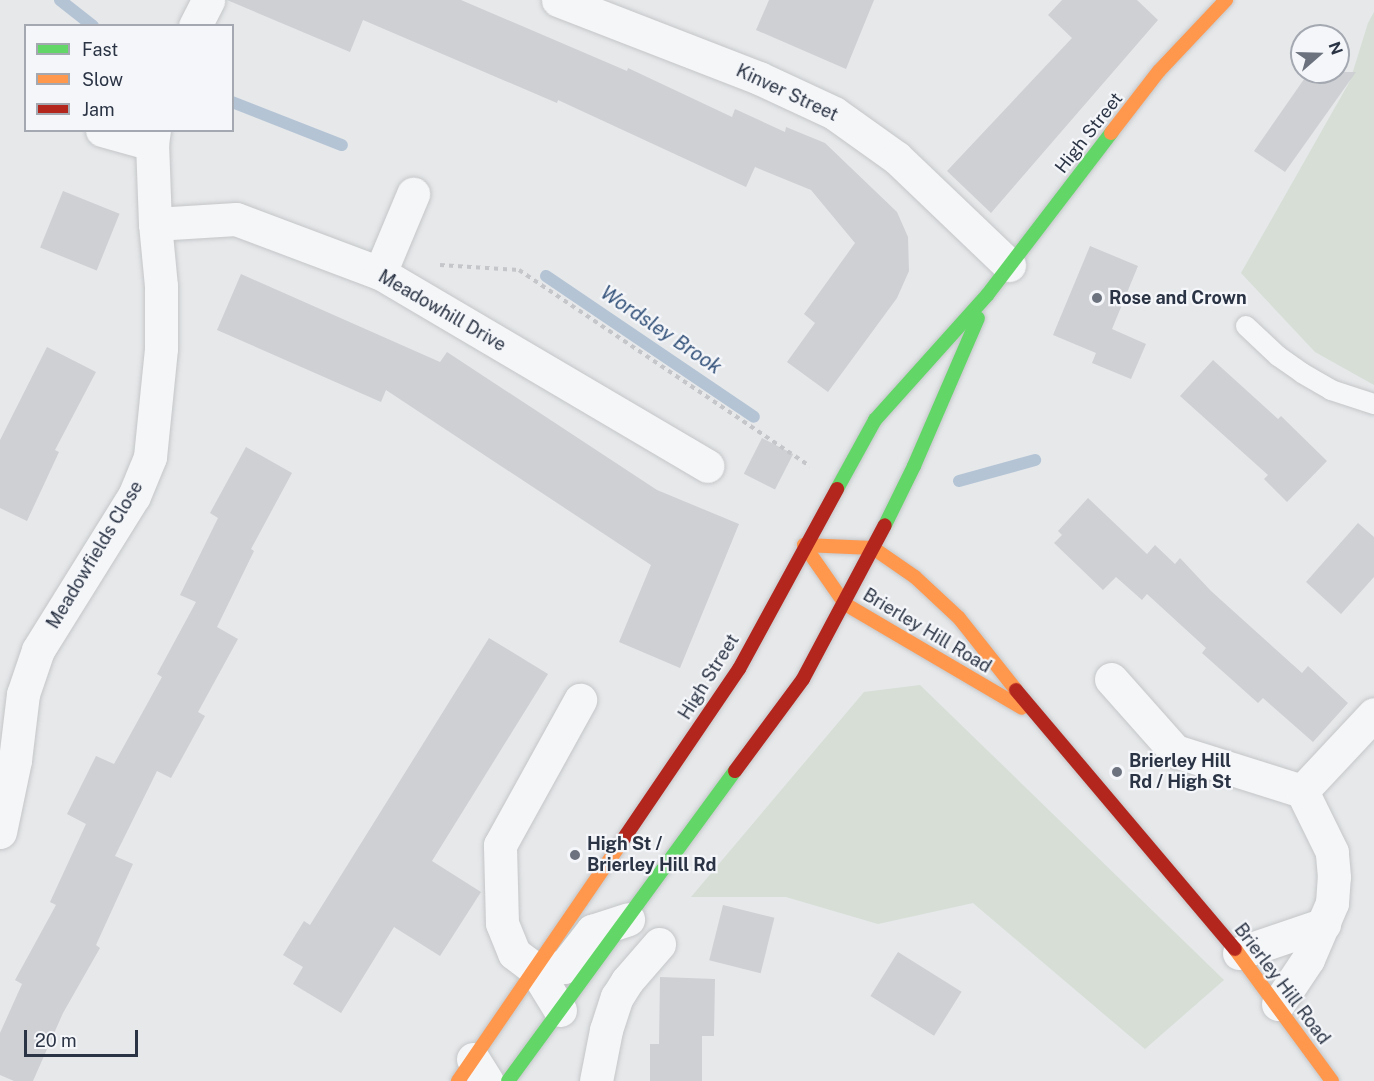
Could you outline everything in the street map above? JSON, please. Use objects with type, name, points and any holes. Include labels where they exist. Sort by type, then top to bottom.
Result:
[{"type":"main road","name":"High Street","points":[[473,1074],[535,969],[739,669],[804,545],[874,420],[988,294],[1159,71],[1226,0]]},
{"type":"main road","name":"High Street","points":[[508,1081],[794,692],[845,604],[914,466],[988,294]]},
{"type":"main road","points":[[804,545],[873,548]]},
{"type":"main road","name":"Brierley Hill Road","points":[[804,545],[845,604],[1039,718]]},
{"type":"main road","name":"Brierley Hill Road","points":[[873,548],[915,577],[959,618],[1039,718],[1239,953],[1332,1081]]},
{"type":"street","points":[[196,24],[208,0]]},
{"type":"street","name":"Kinver Street","points":[[558,0],[759,78],[834,113],[897,158],[1009,265]]},
{"type":"street","points":[[117,132],[153,137]]},
{"type":"street","name":"Meadowfields Close","points":[[0,832],[15,760],[23,694],[38,650],[134,496],[150,457],[161,348],[161,286],[155,225],[153,137]]},
{"type":"street","points":[[382,267],[413,194]]},
{"type":"street","name":"Meadowhill Drive","points":[[155,225],[236,219],[382,267],[707,466]]},
{"type":"street","points":[[1111,679],[1175,751],[1302,791],[1332,852],[1334,877],[1332,903],[1308,959],[1278,1004]]},
{"type":"street","points":[[560,1010],[535,969],[514,953],[502,923],[500,845],[580,700]]},
{"type":"street","points":[[1302,791],[1374,714]]},
{"type":"street","points":[[535,969],[564,967],[592,931],[628,919]]},
{"type":"street","points":[[1239,953],[1324,924]]},
{"type":"street","points":[[596,1081],[606,1030],[617,996],[659,944]]},
{"type":"lane","points":[[1246,326],[1278,356],[1302,373],[1331,390],[1374,404]]},
{"type":"path","points":[[382,267],[519,270],[813,468]]},
{"type":"shaded area","points":[[1374,12],[1374,385],[1315,352],[1241,273],[1350,84],[1368,23]]},
{"type":"shaded area","points":[[920,685],[1224,980],[1145,1049],[973,903],[878,924],[786,897],[691,897],[864,692]]},
{"type":"building","points":[[227,0],[461,0],[627,71],[628,68],[732,117],[735,109],[785,132],[786,127],[825,143],[897,212],[908,237],[909,271],[897,298],[828,392],[787,362],[815,323],[804,314],[855,243],[811,190],[755,167],[746,187],[558,100],[557,103],[363,20],[350,52]]},
{"type":"building","points":[[769,0],[874,0],[846,69],[756,30]]},
{"type":"building","points":[[1062,0],[1137,0],[1158,20],[991,213],[947,171],[1072,38],[1048,15]]},
{"type":"building","points":[[1350,72],[1356,72],[1350,80]]},
{"type":"building","points":[[1301,84],[1347,84],[1285,172],[1254,151]]},
{"type":"building","points":[[63,191],[120,214],[97,270],[40,248]]},
{"type":"building","name":"Rose and Crown","points":[[1090,246],[1138,266],[1112,329],[1146,344],[1131,379],[1092,363],[1096,353],[1053,335]]},
{"type":"building","points":[[241,274],[440,362],[447,352],[657,490],[739,524],[680,668],[619,642],[651,565],[386,390],[381,402],[217,330]]},
{"type":"building","points":[[47,347],[96,372],[55,450],[59,452],[27,521],[0,508],[0,440]]},
{"type":"building","points":[[1213,360],[1278,419],[1281,416],[1327,461],[1287,502],[1264,479],[1268,475],[1180,396]]},
{"type":"building","points":[[762,438],[793,454],[775,490],[744,474]]},
{"type":"building","points":[[246,447],[292,473],[251,549],[254,551],[217,627],[238,639],[198,712],[205,716],[171,778],[157,771],[115,856],[133,864],[96,945],[100,948],[63,1013],[33,1081],[14,1081],[0,1075],[0,1033],[22,984],[15,980],[56,905],[50,902],[86,824],[67,814],[96,756],[114,764],[162,677],[157,674],[196,602],[180,595],[218,518],[210,513]]},
{"type":"building","points":[[1088,498],[1147,554],[1155,545],[1175,564],[1180,558],[1211,591],[1302,673],[1308,666],[1348,703],[1313,742],[1263,698],[1258,703],[1202,653],[1206,648],[1147,594],[1142,600],[1116,577],[1103,590],[1054,543],[1062,535],[1058,531]]},
{"type":"building","points":[[1358,523],[1374,537],[1374,577],[1341,614],[1306,582]]},
{"type":"building","points":[[489,638],[548,674],[432,861],[481,892],[440,956],[394,927],[341,1013],[293,984],[303,967],[283,955],[304,921],[310,925]]},
{"type":"building","points":[[723,905],[774,918],[761,973],[709,960]]},
{"type":"building","points":[[898,952],[962,992],[934,1036],[870,996]]},
{"type":"building","points":[[660,977],[715,979],[714,1036],[702,1036],[702,1081],[650,1081],[650,1044],[659,1044]]},
{"type":"waterway","name":"Wordsley Brook","points":[[60,0],[90,24]]},
{"type":"waterway","name":"Wordsley Brook","points":[[234,103],[342,145]]},
{"type":"waterway","name":"Wordsley Brook","points":[[546,276],[754,417]]},
{"type":"waterway","name":"Wordsley Brook","points":[[959,481],[1035,460]]},
{"type":"traffic: fast","points":[[837,489],[875,420],[988,294],[1111,133]]},
{"type":"traffic: fast","points":[[885,525],[914,466],[978,318]]},
{"type":"traffic: fast","points":[[508,1081],[735,771]]},
{"type":"traffic: slow","points":[[1111,133],[1159,71],[1226,0]]},
{"type":"traffic: slow","points":[[804,545],[873,548],[915,577],[959,618],[1016,690]]},
{"type":"traffic: slow","points":[[804,545],[845,604],[1022,708]]},
{"type":"traffic: slow","points":[[458,1081],[620,844]]},
{"type":"traffic: slow","points":[[1235,949],[1332,1081]]},
{"type":"traffic: jam","points":[[620,844],[739,669],[837,489]]},
{"type":"traffic: jam","points":[[735,771],[803,679],[885,525]]},
{"type":"traffic: jam","points":[[1016,690],[1235,949]]},
{"type":"place","name":"Rose and Crown","points":[[1097,298]]},
{"type":"place","name":"Brierley Hill Rd / High St","points":[[1117,772]]},
{"type":"place","name":"High St / Brierley Hill Rd","points":[[575,855]]}]
